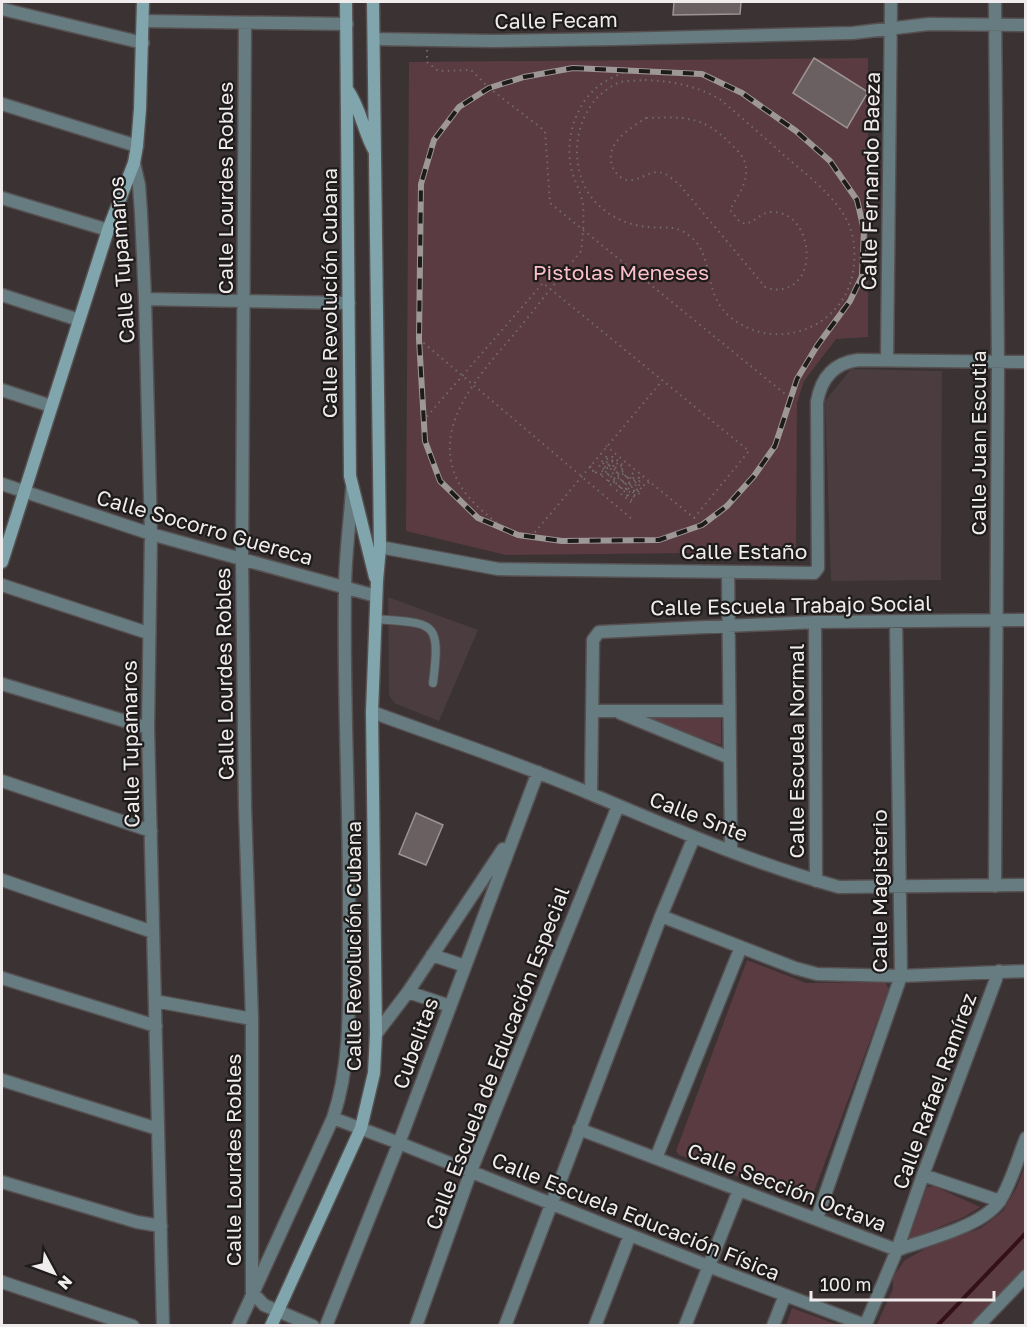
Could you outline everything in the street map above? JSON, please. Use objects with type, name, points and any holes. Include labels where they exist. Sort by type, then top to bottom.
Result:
[{"type":"street","points":[[2,562],[108,230],[134,163],[143,43],[142,2]]},
{"type":"street","name":"Calle Revolución Cubana","points":[[346,2],[352,489],[376,581]]},
{"type":"street","name":"Calle Revolución Cubana","points":[[272,1326],[361,1128],[374,1072],[376,1034],[372,712],[376,581],[381,547],[373,2]]},
{"type":"street","name":"Calle Fernando Baeza","points":[[887,360],[891,2]]},
{"type":"street","name":"Calle Juan Escutia","points":[[995,2],[998,362],[995,886]]},
{"type":"street","points":[[3,13],[143,43]]},
{"type":"street","points":[[144,21],[347,24]]},
{"type":"street","name":"Calle Lourdes Robles","points":[[245,23],[242,559],[245,807],[252,1019],[252,1292],[264,1305],[313,1326]]},
{"type":"street","name":"Calle Fecam","points":[[374,39],[528,40],[826,34],[929,24],[1026,25]]},
{"type":"street","points":[[347,89],[357,105],[363,127],[376,153]]},
{"type":"street","points":[[2,104],[137,146]]},
{"type":"street","name":"Calle Tupamaros","points":[[134,163],[140,204],[145,299],[150,534],[148,728],[163,1326]]},
{"type":"street","points":[[2,198],[108,230]]},
{"type":"street","points":[[2,296],[79,320]]},
{"type":"street","points":[[145,299],[349,303]]},
{"type":"street","name":"Calle Estaño","points":[[381,547],[498,569],[811,574],[816,571],[817,402],[824,379],[841,364],[858,360],[1026,362]]},
{"type":"street","points":[[2,390],[51,406]]},
{"type":"street","name":"Calle Socorro Guereca","points":[[2,484],[150,534],[376,596]]},
{"type":"street","points":[[238,1326],[333,1118],[344,1075],[348,1018],[349,867],[345,587],[352,489]]},
{"type":"street","points":[[728,572],[731,850]]},
{"type":"street","points":[[2,585],[148,633]]},
{"type":"street","name":"Calle Escuela Trabajo Social","points":[[592,711],[593,640],[603,630],[728,624],[1026,620]]},
{"type":"street","name":"Calle Escuela Normal","points":[[815,622],[816,881]]},
{"type":"street","name":"Calle Magisterio","points":[[817,1218],[901,976],[896,622]]},
{"type":"street","points":[[2,684],[148,728]]},
{"type":"street","points":[[591,794],[592,711],[729,711]]},
{"type":"street","points":[[615,711],[730,758]]},
{"type":"street","name":"Calle Snte","points":[[372,712],[538,772],[694,837],[838,887],[1026,885]]},
{"type":"street","name":"Cubelitas","points":[[326,1326],[399,1143],[538,772]]},
{"type":"street","points":[[2,781],[151,831]]},
{"type":"street","name":"Calle Escuela de Educación Especial","points":[[416,1326],[471,1172],[618,806]]},
{"type":"street","points":[[376,1034],[408,992],[514,832]]},
{"type":"street","points":[[505,1326],[661,916],[694,837]]},
{"type":"street","points":[[2,880],[153,932]]},
{"type":"street","points":[[661,916],[805,972],[817,974],[901,976],[1026,971]]},
{"type":"street","points":[[656,1158],[741,947]]},
{"type":"street","points":[[432,955],[465,966]]},
{"type":"street","name":"Calle Rafael Ramírez","points":[[865,1325],[897,1250],[999,971]]},
{"type":"street","points":[[2,978],[156,1026]]},
{"type":"street","points":[[408,992],[450,1006]]},
{"type":"street","points":[[155,1000],[252,1019]]},
{"type":"street","points":[[2,1080],[158,1129]]},
{"type":"street","name":"Calle Escuela Educación Física","points":[[333,1118],[708,1266],[865,1325]]},
{"type":"street","name":"Calle Sección Octava","points":[[579,1129],[897,1250],[975,1222],[991,1211],[1000,1201]]},
{"type":"street","points":[[923,1175],[1000,1201],[1026,1138]]},
{"type":"street","points":[[2,1182],[126,1219],[160,1226]]},
{"type":"street","points":[[685,1326],[739,1190]]},
{"type":"street","points":[[595,1326],[630,1235]]},
{"type":"street","points":[[978,1326],[1026,1276]]},
{"type":"street","points":[[2,1282],[125,1324]]},
{"type":"street","points":[[773,1326],[785,1295]]},
{"type":"street","points":[[992,1326],[993,1310]]},
{"type":"lane","points":[[376,620],[421,623],[433,632],[437,656],[434,683]]},
{"type":"path","points":[[427,40],[427,62],[438,71],[471,70],[489,88],[545,131],[550,203],[790,398]]},
{"type":"path","points":[[506,530],[469,497],[456,478],[450,453],[452,433],[459,410],[472,385],[581,251],[584,231],[583,202],[570,162],[570,143],[576,116],[591,92],[608,79],[627,71]]},
{"type":"path","points":[[667,81],[710,93],[721,100],[822,188],[850,227],[855,252],[854,278],[843,301],[825,320],[802,331],[776,335],[751,329],[729,316],[714,296],[704,252],[692,238],[675,226],[650,227],[624,222],[602,209],[586,189],[577,165],[577,139],[585,116],[599,96],[619,82],[667,81]]},
{"type":"path","points":[[646,118],[689,118],[718,131],[742,155],[747,169],[745,184],[730,210],[745,224],[769,212],[789,216],[801,229],[807,261],[804,273],[789,288],[777,291],[766,288],[757,279],[679,184],[663,173],[651,173],[629,181],[622,179],[614,170],[611,157],[615,143],[627,130],[646,118]]},
{"type":"path","points":[[423,421],[543,283],[749,451],[694,518],[606,446]]},
{"type":"path","points":[[419,339],[633,520]]},
{"type":"path","points":[[531,537],[662,381]]},
{"type":"path","points":[[590,466],[594,469],[593,471],[596,470],[596,473],[601,474],[601,478],[604,474],[600,468],[601,461],[606,457],[613,457],[624,466],[619,466],[622,470],[614,479],[611,476],[612,481],[615,481],[623,471],[625,472],[616,482],[611,482],[609,476],[611,472],[615,475],[618,470],[615,467],[618,464],[612,459],[606,459],[602,465],[605,472],[607,471],[604,465],[607,462],[612,461],[615,464],[614,466],[610,464],[606,465],[607,468],[610,467],[609,465],[615,470],[611,469],[606,477],[609,484],[614,485],[627,474],[616,490],[632,503],[633,501],[625,494],[637,496],[641,487],[639,484],[638,493],[635,495],[627,489]]},
{"type":"path","points":[[630,479],[628,478],[620,490],[626,484],[628,486],[623,492],[627,489],[637,477],[639,478],[631,488],[634,490],[639,481],[645,486],[649,482]]},
{"type":"path","points":[[627,489],[634,493],[637,490],[635,486]]},
{"type":"shaded area","points":[[851,369],[942,371],[941,580],[831,581],[825,401]]},
{"type":"shaded area","points":[[388,597],[478,630],[439,721],[394,703],[389,695]]},
{"type":"green space","name":"Pistolas Meneses","points":[[868,58],[868,337],[836,339],[804,381],[797,403],[796,552],[506,555],[406,531],[409,62]]},
{"type":"green space","points":[[644,718],[721,719],[721,745]]},
{"type":"green space","points":[[747,960],[806,983],[885,982],[889,989],[811,1200],[805,1201],[679,1155],[676,1151]]},
{"type":"green space","points":[[1025,1165],[1025,1270],[972,1325],[876,1326],[893,1289],[893,1277],[905,1260],[925,1249],[981,1228],[1003,1211],[1017,1187]]},
{"type":"green space","points":[[934,1186],[980,1207],[964,1217],[908,1240],[927,1187]]},
{"type":"green space","points":[[792,1308],[838,1325],[786,1325]]},
{"type":"building","points":[[674,2],[741,2],[740,14],[673,15]]},
{"type":"building","points":[[814,58],[868,92],[847,128],[793,93]]},
{"type":"building","points":[[416,813],[443,825],[426,865],[399,854]]},
{"type":"waterway","points":[[937,1326],[1026,1233]]},
{"type":"railway","points":[[573,68],[702,74],[742,93],[796,131],[830,161],[857,200],[864,230],[862,276],[850,301],[817,346],[797,379],[775,446],[754,476],[727,506],[702,525],[659,540],[562,541],[518,535],[478,518],[440,481],[425,441],[419,339],[421,184],[434,140],[459,107],[489,88],[524,77],[573,68]]}]
